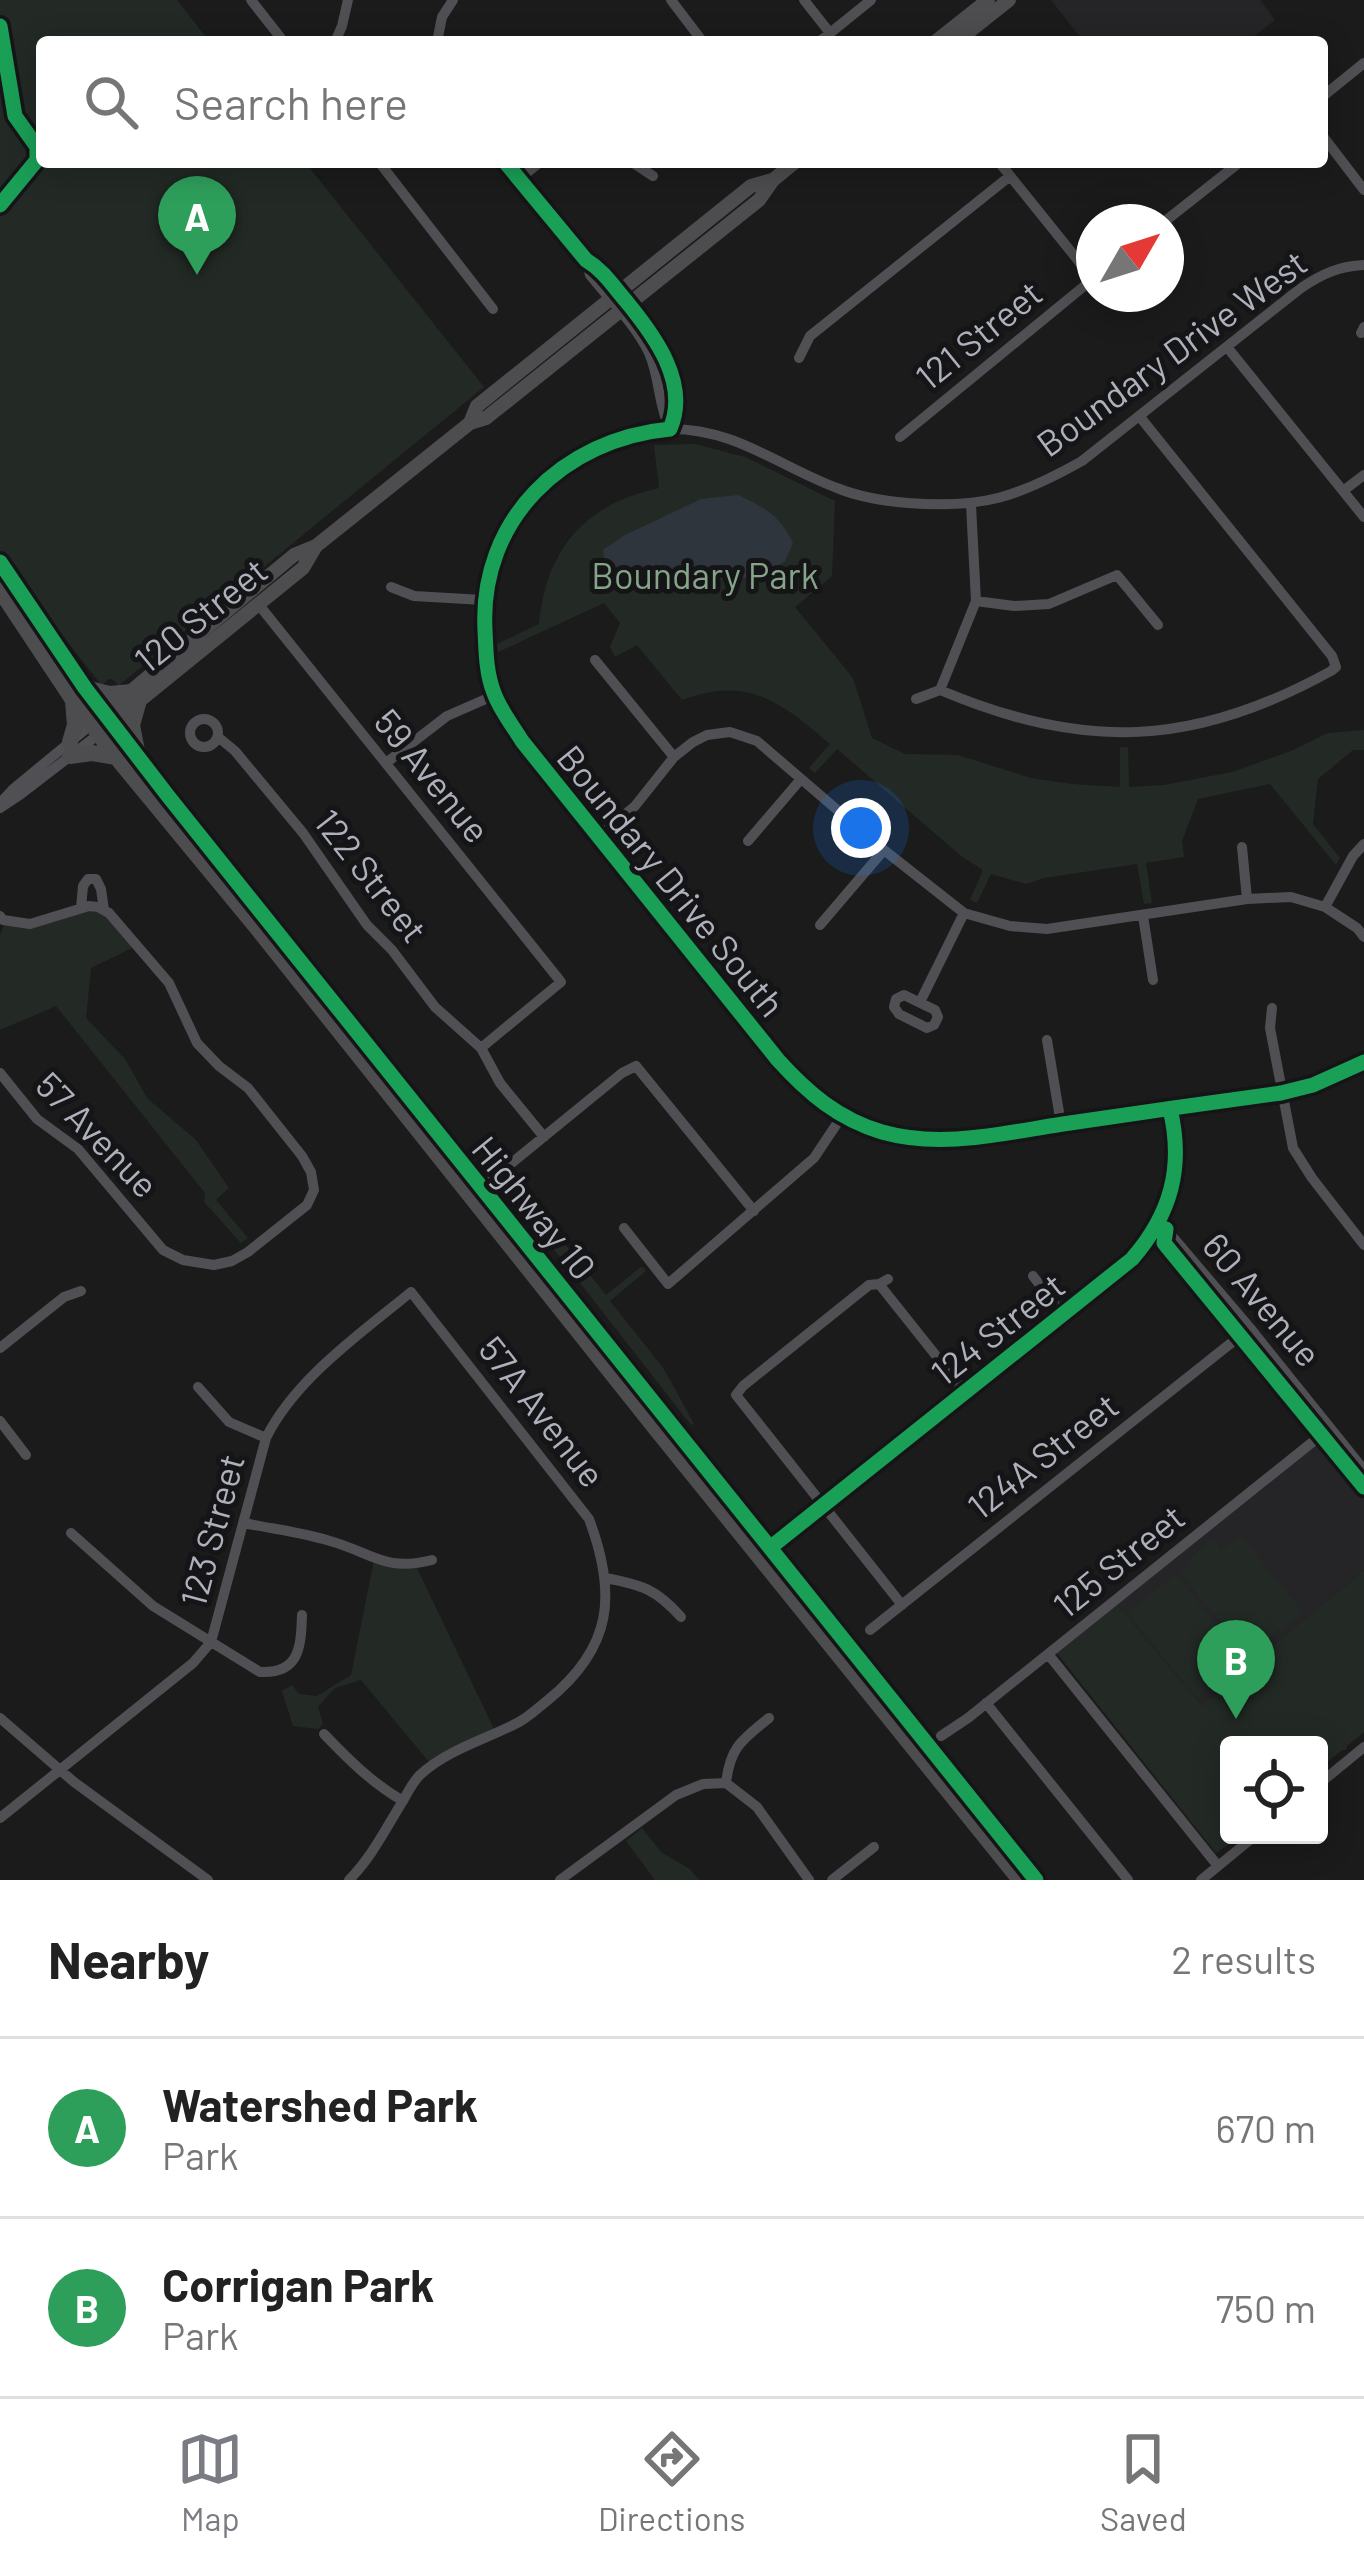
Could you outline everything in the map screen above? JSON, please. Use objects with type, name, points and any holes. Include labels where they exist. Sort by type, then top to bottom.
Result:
[{"type":"highway","name":"Highway 10","points":[[0,562],[79,694]]},
{"type":"highway","name":"Highway 10","points":[[0,590],[102,724],[138,758],[1036,1880]]},
{"type":"highway","points":[[116,757],[70,749],[79,694],[135,698],[132,725],[138,758]]},
{"type":"highway","name":"Highway 10","points":[[102,724],[116,757],[1020,1880]]},
{"type":"highway","points":[[656,1430],[669,1435],[755,1540],[772,1547]]},
{"type":"main road","points":[[943,36],[988,0]]},
{"type":"main road","points":[[964,36],[1009,0]]},
{"type":"main road","name":"120 Street","points":[[135,698],[294,555],[316,546],[470,423],[477,406],[756,202],[788,168]]},
{"type":"main road","name":"120 Street","points":[[102,724],[259,605],[303,568],[316,546]]},
{"type":"street","points":[[250,0],[279,36]]},
{"type":"street","points":[[338,36],[349,0]]},
{"type":"street","points":[[438,36],[442,17],[453,0]]},
{"type":"street","points":[[670,0],[698,36]]},
{"type":"street","points":[[804,0],[830,33]]},
{"type":"street","points":[[826,36],[871,0]]},
{"type":"street","points":[[1328,92],[1364,63]]},
{"type":"street","points":[[1328,143],[1364,190]]},
{"type":"street","points":[[384,168],[493,309]]},
{"type":"street","points":[[510,168],[586,260],[590,274],[663,354],[674,383],[676,413],[670,429]]},
{"type":"street","points":[[519,179],[533,168]]},
{"type":"street","points":[[637,168],[653,176]]},
{"type":"street","points":[[1004,168],[1076,257]]},
{"type":"street","points":[[1184,206],[1232,168]]},
{"type":"street","points":[[799,358],[810,337],[1010,176]]},
{"type":"street","name":"Boundary Drive West","points":[[670,429],[739,441],[836,488],[877,500],[971,505],[1046,481],[1082,461],[1320,275],[1341,266],[1364,265]]},
{"type":"street","name":"121 Street","points":[[900,437],[1076,294]]},
{"type":"street","points":[[1227,347],[1364,517]]},
{"type":"street","points":[[1140,417],[1332,656],[1336,667],[1350,675]]},
{"type":"street","name":"Boundary Drive South","points":[[670,429],[645,431],[594,449],[537,488],[514,517],[494,556],[483,600],[487,662],[494,695],[522,741],[808,1092],[842,1116],[884,1132],[937,1141],[1281,1093],[1313,1085],[1364,1062]]},
{"type":"street","points":[[1343,491],[1364,475]]},
{"type":"street","points":[[940,690],[976,601],[971,505]]},
{"type":"street","points":[[976,601],[1049,604],[1117,575],[1158,626]]},
{"type":"street","points":[[391,587],[414,596],[483,600]]},
{"type":"street","name":"59 Avenue","points":[[259,605],[561,982],[481,1048]]},
{"type":"street","points":[[595,660],[674,757]]},
{"type":"street","points":[[916,699],[940,690],[1016,719],[1097,733],[1141,734],[1237,715],[1336,667]]},
{"type":"street","points":[[386,763],[447,716],[494,695]]},
{"type":"street","name":"120 Street","points":[[0,806],[102,724]]},
{"type":"street","points":[[599,836],[646,794],[674,757],[706,736],[730,732],[757,741],[964,913],[1010,926],[1047,929],[1247,899],[1291,897],[1325,907],[1364,938]]},
{"type":"street","name":"122 Street","points":[[218,737],[303,833],[368,925],[435,1007],[481,1048],[500,1083],[544,1137]]},
{"type":"street","points":[[748,841],[801,779]]},
{"type":"street","points":[[1325,907],[1364,844]]},
{"type":"street","points":[[1242,847],[1247,899]]},
{"type":"street","points":[[820,925],[884,850]]},
{"type":"street","points":[[82,908],[83,886],[88,879],[96,879],[104,910]]},
{"type":"street","points":[[1,921],[30,924],[82,908],[104,910]]},
{"type":"street","name":"57 Avenue","points":[[0,1073],[37,1119],[78,1149],[163,1250],[183,1260],[214,1265],[232,1261],[307,1205],[314,1190],[311,1172],[248,1088],[197,1043],[169,982],[104,910]]},
{"type":"street","points":[[920,1002],[964,913]]},
{"type":"street","points":[[1143,916],[1153,980]]},
{"type":"street","points":[[1272,1008],[1270,1028],[1293,1148],[1364,1245]]},
{"type":"street","points":[[1047,1040],[1061,1124]]},
{"type":"street","points":[[481,1189],[636,1066],[754,1211]]},
{"type":"street","name":"124 Street","points":[[772,1547],[1132,1258],[1159,1225],[1176,1179],[1170,1108]]},
{"type":"street","points":[[624,1228],[668,1284],[814,1158],[842,1116]]},
{"type":"street","name":"60 Avenue","points":[[1159,1225],[1250,1328],[1364,1470]]},
{"type":"street","points":[[1033,1276],[1062,1315]]},
{"type":"street","points":[[902,1605],[739,1387],[869,1285],[884,1281],[965,1392]]},
{"type":"street","points":[[0,1348],[64,1297],[81,1291]]},
{"type":"street","name":"123 Street","points":[[0,1818],[194,1664],[212,1642],[266,1438],[277,1417],[339,1351],[411,1292]]},
{"type":"street","name":"57A Avenue","points":[[411,1292],[590,1519],[606,1578]]},
{"type":"street","name":"124A Street","points":[[871,1630],[1250,1328]]},
{"type":"street","points":[[198,1387],[229,1422],[266,1438]]},
{"type":"street","points":[[0,1421],[26,1455]]},
{"type":"street","name":"125 Street","points":[[941,1736],[1330,1428]]},
{"type":"street","points":[[244,1523],[331,1541],[386,1563],[408,1566],[432,1560]]},
{"type":"street","points":[[71,1532],[154,1606],[260,1672],[279,1673],[293,1662],[301,1641],[302,1615]]},
{"type":"street","points":[[349,1880],[363,1866],[419,1775],[462,1748],[523,1720],[574,1679],[602,1629],[606,1578],[642,1585],[664,1597],[681,1617]]},
{"type":"street","points":[[1048,1654],[1218,1866]]},
{"type":"street","points":[[986,1703],[1128,1880]]},
{"type":"street","points":[[0,1718],[208,1880]]},
{"type":"street","points":[[726,1784],[729,1760],[740,1741],[769,1718]]},
{"type":"street","points":[[323,1734],[377,1786],[403,1801]]},
{"type":"street","points":[[1328,1777],[1364,1747]]},
{"type":"street","points":[[560,1880],[676,1795],[703,1784],[726,1784],[757,1808],[809,1880]]},
{"type":"street","points":[[1201,1880],[1245,1844]]},
{"type":"street","points":[[832,1880],[874,1847]]},
{"type":"shaded area","points":[[1051,0],[1260,0],[1275,20],[1255,36],[1079,36]]},
{"type":"shaded area","points":[[738,495],[771,513],[793,543],[785,561],[763,577],[668,582],[636,577],[605,564],[603,550],[623,536],[701,499]]},
{"type":"shaded area","points":[[1330,1431],[1364,1472],[1364,1570],[1201,1705],[1116,1603]]},
{"type":"green space","points":[[0,0],[177,0],[205,36],[36,36],[36,168],[310,168],[484,387],[118,686],[109,679],[102,685],[0,556]]},
{"type":"green space","name":"Boundary Park","points":[[695,444],[745,457],[835,501],[832,576],[795,607],[853,678],[872,738],[905,754],[958,755],[1031,778],[1120,787],[1120,747],[1128,747],[1129,787],[1232,772],[1328,733],[1364,730],[1364,750],[1353,750],[1318,779],[1313,824],[1340,858],[1336,865],[1270,784],[1198,799],[1182,841],[1184,857],[1146,863],[1152,903],[1144,904],[1137,864],[1026,884],[991,874],[977,903],[970,900],[983,870],[837,749],[815,773],[809,768],[830,744],[779,705],[726,690],[682,700],[637,645],[615,657],[610,647],[620,623],[604,603],[498,652],[497,644],[539,624],[550,573],[574,534],[610,505],[659,488],[654,445]]},
{"type":"green space","points":[[88,909],[106,916],[134,947],[91,968],[86,1018],[125,1059],[147,1098],[196,1140],[229,1188],[216,1200],[248,1238],[241,1243],[204,1202],[205,1193],[56,1006],[0,1030],[0,935],[5,923]]},
{"type":"green space","points":[[543,1217],[606,1295],[642,1266],[646,1271],[610,1301],[664,1369],[694,1424],[534,1224]]},
{"type":"green space","points":[[1240,1535],[1303,1612],[1248,1654],[1180,1573],[1189,1566],[1188,1559],[1211,1540],[1219,1543],[1220,1551]]},
{"type":"green space","points":[[374,1560],[416,1566],[494,1729],[430,1763],[361,1680],[335,1688],[318,1707],[323,1724],[318,1729],[293,1726],[282,1691],[292,1685],[299,1694],[317,1696],[351,1675]]},
{"type":"green space","points":[[1364,1570],[1364,1732],[1328,1762],[1328,1736],[1220,1736],[1220,1844],[1229,1844],[1216,1853],[1056,1652],[1116,1603],[1201,1705]]},
{"type":"green space","points":[[1175,1574],[1245,1659],[1197,1698],[1128,1613]]},
{"type":"green space","points":[[642,1828],[662,1853],[699,1880],[655,1880],[626,1841]]},
{"type":"cycle path","points":[[0,26],[15,116],[36,146]]},
{"type":"cycle path","points":[[0,205],[36,161]]},
{"type":"cycle path","points":[[510,168],[658,344],[676,394],[670,429]]},
{"type":"cycle path","points":[[670,429],[595,449],[535,492],[513,521],[496,554],[487,590],[489,678],[522,741],[801,1083],[825,1104],[866,1127],[905,1137],[950,1139],[1281,1093],[1313,1085],[1364,1062]]},
{"type":"cycle path","points":[[0,562],[85,688],[168,796],[1036,1880]]},
{"type":"cycle path","points":[[771,1547],[1132,1259],[1156,1225],[1171,1189],[1175,1151],[1170,1109]]},
{"type":"cycle path","points":[[1166,1229],[1164,1243],[1364,1487]]},
{"type":"place","name":"Watershed Park","points":[[197,275]]},
{"type":"place","name":"Corrigan Park","points":[[1236,1719]]}]
